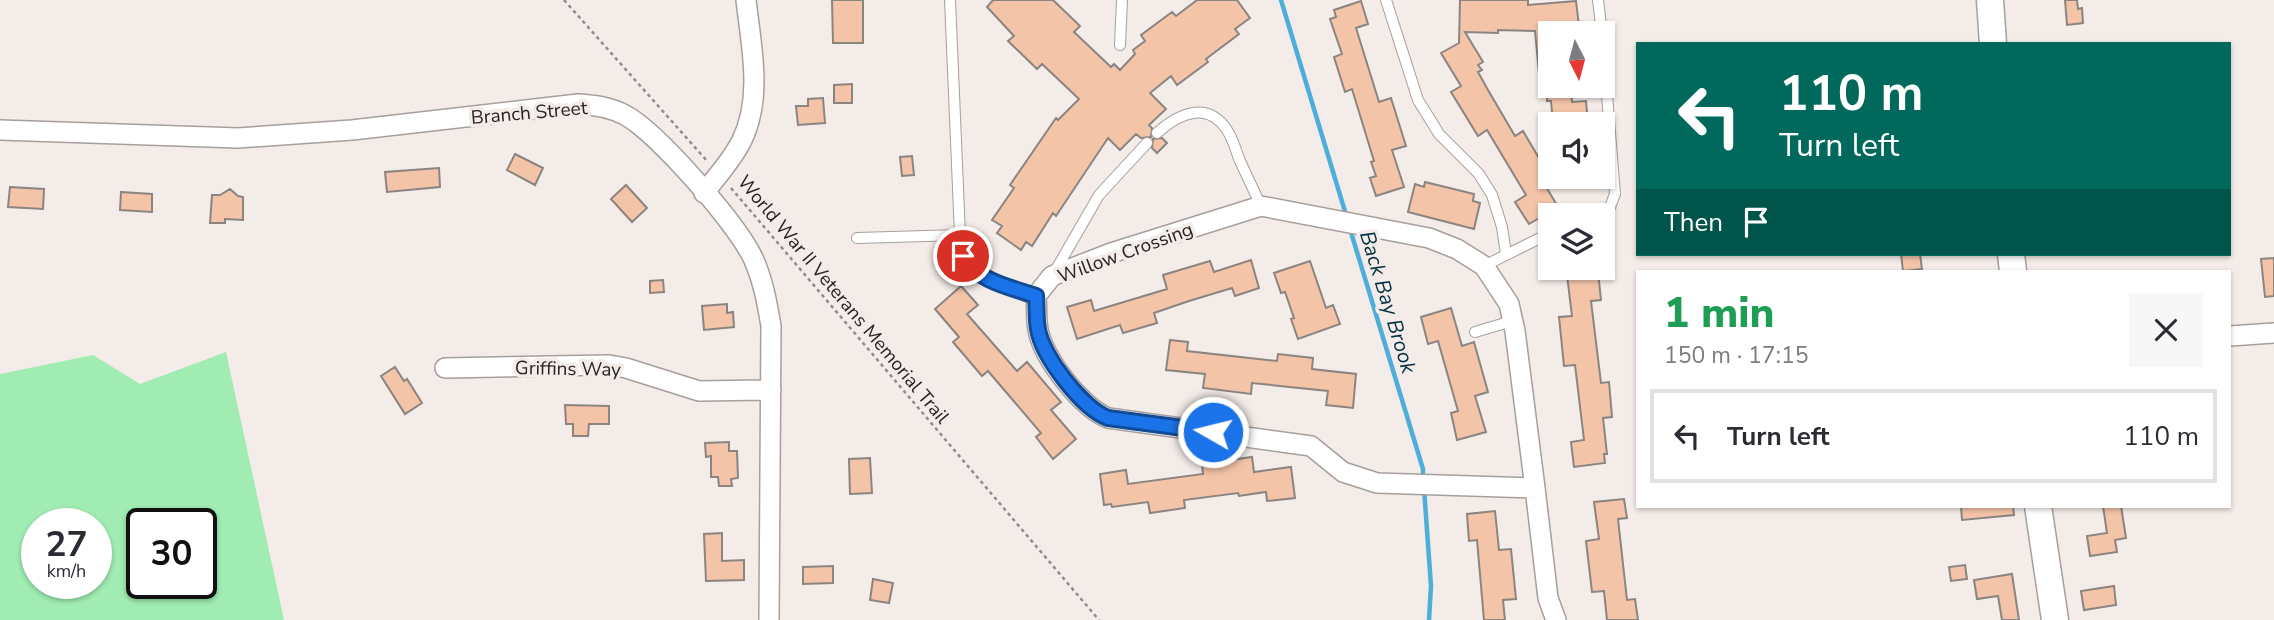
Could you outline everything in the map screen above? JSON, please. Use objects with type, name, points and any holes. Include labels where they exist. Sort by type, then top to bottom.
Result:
[{"type":"main road","points":[[1990,0],[1993,42]]},
{"type":"main road","points":[[2038,508],[2055,620]]},
{"type":"street","points":[[704,193],[743,140],[754,97],[746,0]]},
{"type":"street","name":"Branch Street","points":[[0,130],[238,138],[352,130],[563,105],[589,105],[616,111],[637,123],[657,140],[747,247],[764,289],[771,326],[769,620]]},
{"type":"street","name":"Willow Crossing","points":[[1535,488],[1377,484],[1343,472],[1311,446],[1108,418],[1097,413],[1077,393],[1047,354],[1038,331],[1036,296],[1052,276],[1111,253],[1261,206],[1429,238],[1457,249],[1484,266],[1508,304],[1513,321],[1535,488],[1548,598],[1556,620]]},
{"type":"street","points":[[2231,336],[2274,333]]},
{"type":"street","name":"Griffins Way","points":[[445,368],[609,365],[699,391],[771,390]]},
{"type":"street","name":"Willow Crossing","points":[[1541,620],[1548,598]]},
{"type":"lane","points":[[950,0],[963,256],[970,268],[984,277],[1036,296]]},
{"type":"lane","points":[[1119,45],[1122,0]]},
{"type":"lane","points":[[1386,0],[1418,100],[1439,134],[1479,174],[1492,195],[1502,227],[1506,254]]},
{"type":"lane","points":[[1598,0],[1601,21]]},
{"type":"lane","points":[[1607,98],[1615,194],[1611,203]]},
{"type":"lane","points":[[1157,134],[1180,116],[1193,112],[1214,118],[1227,130],[1261,206]]},
{"type":"lane","points":[[1052,276],[1099,195],[1147,144]]},
{"type":"lane","points":[[857,238],[960,235]]},
{"type":"lane","points":[[1484,266],[1538,239]]},
{"type":"lane","points":[[1475,332],[1513,321]]},
{"type":"path","name":"World War II Veterans Memorial Trail","points":[[564,0],[719,174],[1099,620]]},
{"type":"green space","points":[[226,352],[284,620],[0,620],[0,374],[93,355],[140,384]]},
{"type":"building","points":[[832,0],[863,0],[863,43],[833,43]]},
{"type":"building","points":[[993,0],[1053,0],[1080,26],[1074,32],[1111,67],[1114,64],[1120,70],[1135,54],[1133,50],[1145,41],[1141,35],[1172,12],[1176,16],[1197,0],[1237,0],[1250,18],[1235,29],[1239,34],[1206,59],[1208,62],[1177,85],[1171,76],[1150,93],[1166,109],[1149,125],[1152,128],[1151,137],[1141,138],[1136,134],[1120,150],[1108,138],[1056,216],[1053,213],[1032,246],[1026,242],[1021,250],[997,233],[1002,226],[992,220],[1014,188],[1010,185],[1056,118],[1058,120],[1079,99],[1042,64],[1037,69],[1008,41],[1014,36],[987,7]]},
{"type":"building","points":[[1460,0],[1528,0],[1528,5],[1576,1],[1578,21],[1538,21],[1538,63],[1535,31],[1465,32],[1483,62],[1478,65],[1482,70],[1478,72],[1515,136],[1523,131],[1538,156],[1538,189],[1547,189],[1556,203],[1538,203],[1538,219],[1529,224],[1515,202],[1526,195],[1487,130],[1478,136],[1451,92],[1461,86],[1441,53],[1459,43]]},
{"type":"building","points":[[2065,0],[2077,0],[2078,9],[2082,8],[2083,23],[2067,25]]},
{"type":"building","points":[[1361,1],[1368,24],[1356,28],[1379,102],[1391,98],[1406,146],[1392,150],[1404,187],[1376,196],[1370,178],[1376,176],[1371,162],[1374,161],[1352,89],[1345,92],[1334,57],[1342,54],[1330,19],[1336,17],[1334,10]]},
{"type":"building","points":[[852,84],[852,103],[834,103],[834,85]]},
{"type":"building","points":[[823,98],[825,123],[798,125],[796,106],[808,106],[808,99]]},
{"type":"building","points":[[1547,98],[1572,98],[1572,102],[1586,101],[1587,112],[1552,112],[1551,101],[1547,101]]},
{"type":"building","points":[[1162,138],[1167,143],[1157,153],[1152,148],[1153,139]]},
{"type":"building","points":[[515,154],[543,168],[535,185],[507,170]]},
{"type":"building","points":[[912,156],[914,175],[902,176],[900,157]]},
{"type":"building","points":[[439,168],[440,187],[387,192],[385,172]]},
{"type":"building","points":[[1425,182],[1474,194],[1473,201],[1480,203],[1474,229],[1408,212],[1415,184],[1424,187]]},
{"type":"building","points":[[626,185],[647,208],[632,222],[611,199]]},
{"type":"building","points":[[10,187],[44,189],[43,209],[8,207]]},
{"type":"building","points":[[230,189],[243,197],[243,220],[225,219],[225,223],[210,223],[212,195],[220,195]]},
{"type":"building","points":[[121,192],[152,194],[152,212],[120,210]]},
{"type":"building","points":[[1901,256],[1920,256],[1922,269],[1903,270]]},
{"type":"building","points":[[2274,258],[2274,296],[2265,297],[2261,259]]},
{"type":"building","points":[[1251,260],[1259,288],[1235,296],[1232,288],[1154,313],[1157,323],[1123,333],[1120,325],[1077,339],[1067,307],[1091,300],[1094,311],[1167,289],[1163,275],[1210,261],[1214,272]]},
{"type":"building","points":[[1310,261],[1326,308],[1333,305],[1340,324],[1298,339],[1285,292],[1281,293],[1274,273]]},
{"type":"building","points":[[663,280],[664,292],[650,293],[650,281]]},
{"type":"building","points":[[1568,280],[1599,280],[1601,300],[1591,301],[1601,383],[1609,382],[1612,417],[1603,418],[1607,454],[1604,454],[1605,463],[1574,467],[1571,442],[1584,440],[1575,365],[1564,366],[1559,317],[1572,316]]},
{"type":"building","points":[[961,286],[978,305],[967,314],[1017,371],[1027,362],[1061,402],[1051,410],[1076,439],[1053,459],[1036,437],[1041,433],[988,371],[982,376],[953,342],[959,337],[935,309]]},
{"type":"building","points":[[727,304],[727,313],[733,312],[734,327],[704,330],[702,306]]},
{"type":"building","points":[[1451,308],[1462,346],[1474,342],[1488,392],[1475,396],[1486,432],[1457,440],[1451,413],[1458,411],[1438,341],[1428,344],[1421,317]]},
{"type":"building","points":[[1170,340],[1188,342],[1187,351],[1277,361],[1278,354],[1313,358],[1312,369],[1356,374],[1353,408],[1326,405],[1328,391],[1252,383],[1251,394],[1203,388],[1205,374],[1166,370]]},
{"type":"building","points":[[395,367],[404,381],[407,379],[422,403],[405,414],[381,376]]},
{"type":"building","points":[[565,405],[609,406],[609,424],[589,424],[588,436],[573,436],[573,424],[566,424]]},
{"type":"building","points":[[729,442],[729,451],[737,451],[738,478],[731,479],[732,486],[719,486],[718,477],[711,477],[711,456],[706,457],[705,443]]},
{"type":"building","points":[[1252,457],[1254,472],[1291,467],[1295,498],[1267,501],[1266,492],[1239,496],[1238,493],[1184,500],[1185,508],[1150,513],[1148,502],[1112,507],[1111,504],[1104,505],[1100,474],[1126,470],[1128,484],[1203,474],[1202,464]]},
{"type":"building","points":[[870,458],[872,493],[850,494],[849,459]]},
{"type":"building","points":[[1624,499],[1627,518],[1618,519],[1627,600],[1635,599],[1638,620],[1607,620],[1604,591],[1592,592],[1586,541],[1599,539],[1594,502]]},
{"type":"building","points":[[1961,508],[2013,508],[2014,515],[1962,520]]},
{"type":"building","points":[[2103,508],[2121,508],[2126,538],[2115,540],[2117,552],[2090,556],[2087,536],[2107,533]]},
{"type":"building","points":[[1495,511],[1499,550],[1511,549],[1516,599],[1503,600],[1505,620],[1484,620],[1477,540],[1469,541],[1467,514]]},
{"type":"building","points":[[722,533],[722,561],[744,560],[744,580],[706,581],[704,534]]},
{"type":"building","points":[[1965,565],[1967,579],[1951,581],[1949,567]]},
{"type":"building","points":[[833,566],[833,583],[803,584],[803,567]]},
{"type":"building","points":[[2012,574],[2019,620],[2002,620],[1998,596],[1977,599],[1974,580]]},
{"type":"building","points":[[873,579],[893,583],[889,603],[870,600]]},
{"type":"building","points":[[2114,586],[2116,605],[2084,610],[2081,591]]},
{"type":"waterway","name":"Back Bay Brook","points":[[1281,0],[1347,218]]},
{"type":"waterway","name":"Back Bay Brook","points":[[1350,229],[1423,469],[1423,479]]},
{"type":"waterway","name":"Back Bay Brook","points":[[1424,488],[1431,586],[1429,620]]},
{"type":"route","points":[[963,256],[970,268],[984,277],[1036,296],[1038,331],[1047,354],[1077,393],[1097,413],[1108,418],[1213,432]]}]
